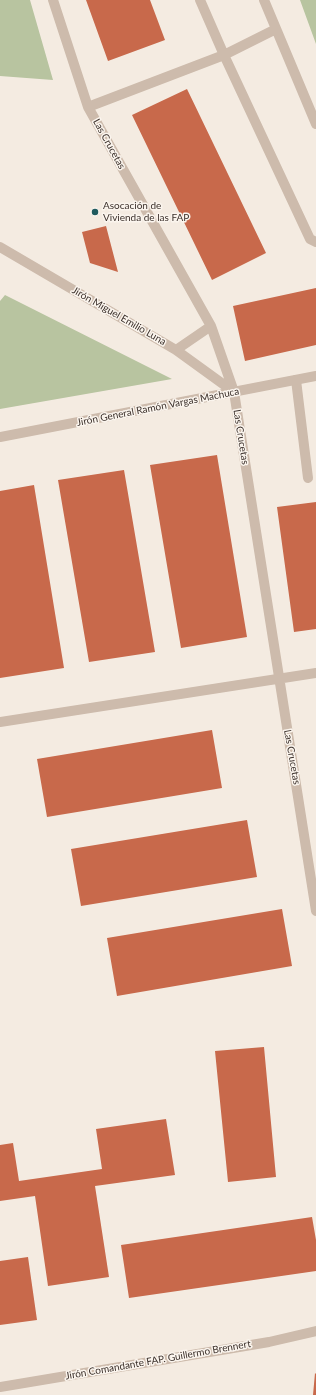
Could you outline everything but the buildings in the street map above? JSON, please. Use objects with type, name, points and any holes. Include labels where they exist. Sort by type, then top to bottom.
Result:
[{"type":"street","name":"Las Crucetas","points":[[53,0],[88,107],[211,326],[234,392],[316,911]]},
{"type":"street","points":[[200,0],[310,239],[316,242]]},
{"type":"street","points":[[264,0],[316,124]]},
{"type":"street","points":[[88,107],[224,55],[276,29]]},
{"type":"street","name":"Jirón Miguel Emilio Luna","points":[[0,247],[176,350],[234,392]]},
{"type":"street","points":[[176,350],[211,326]]},
{"type":"street","name":"Jirón General Ramón Vargas Machuca","points":[[0,437],[316,376]]},
{"type":"street","points":[[296,380],[308,478]]},
{"type":"street","points":[[0,722],[279,680],[316,673]]},
{"type":"street","name":"Jirón Comandante FAP. Guillermo Brennert","points":[[0,1387],[269,1342],[316,1331]]},
{"type":"green space","points":[[0,0],[30,0],[53,80],[0,76]]},
{"type":"green space","points":[[300,0],[316,0],[316,44]]},
{"type":"green space","points":[[5,295],[172,379],[0,409],[0,301]]},
{"type":"place","name":"Asocación de Vivienda de las FAP","points":[[95,212]]}]
